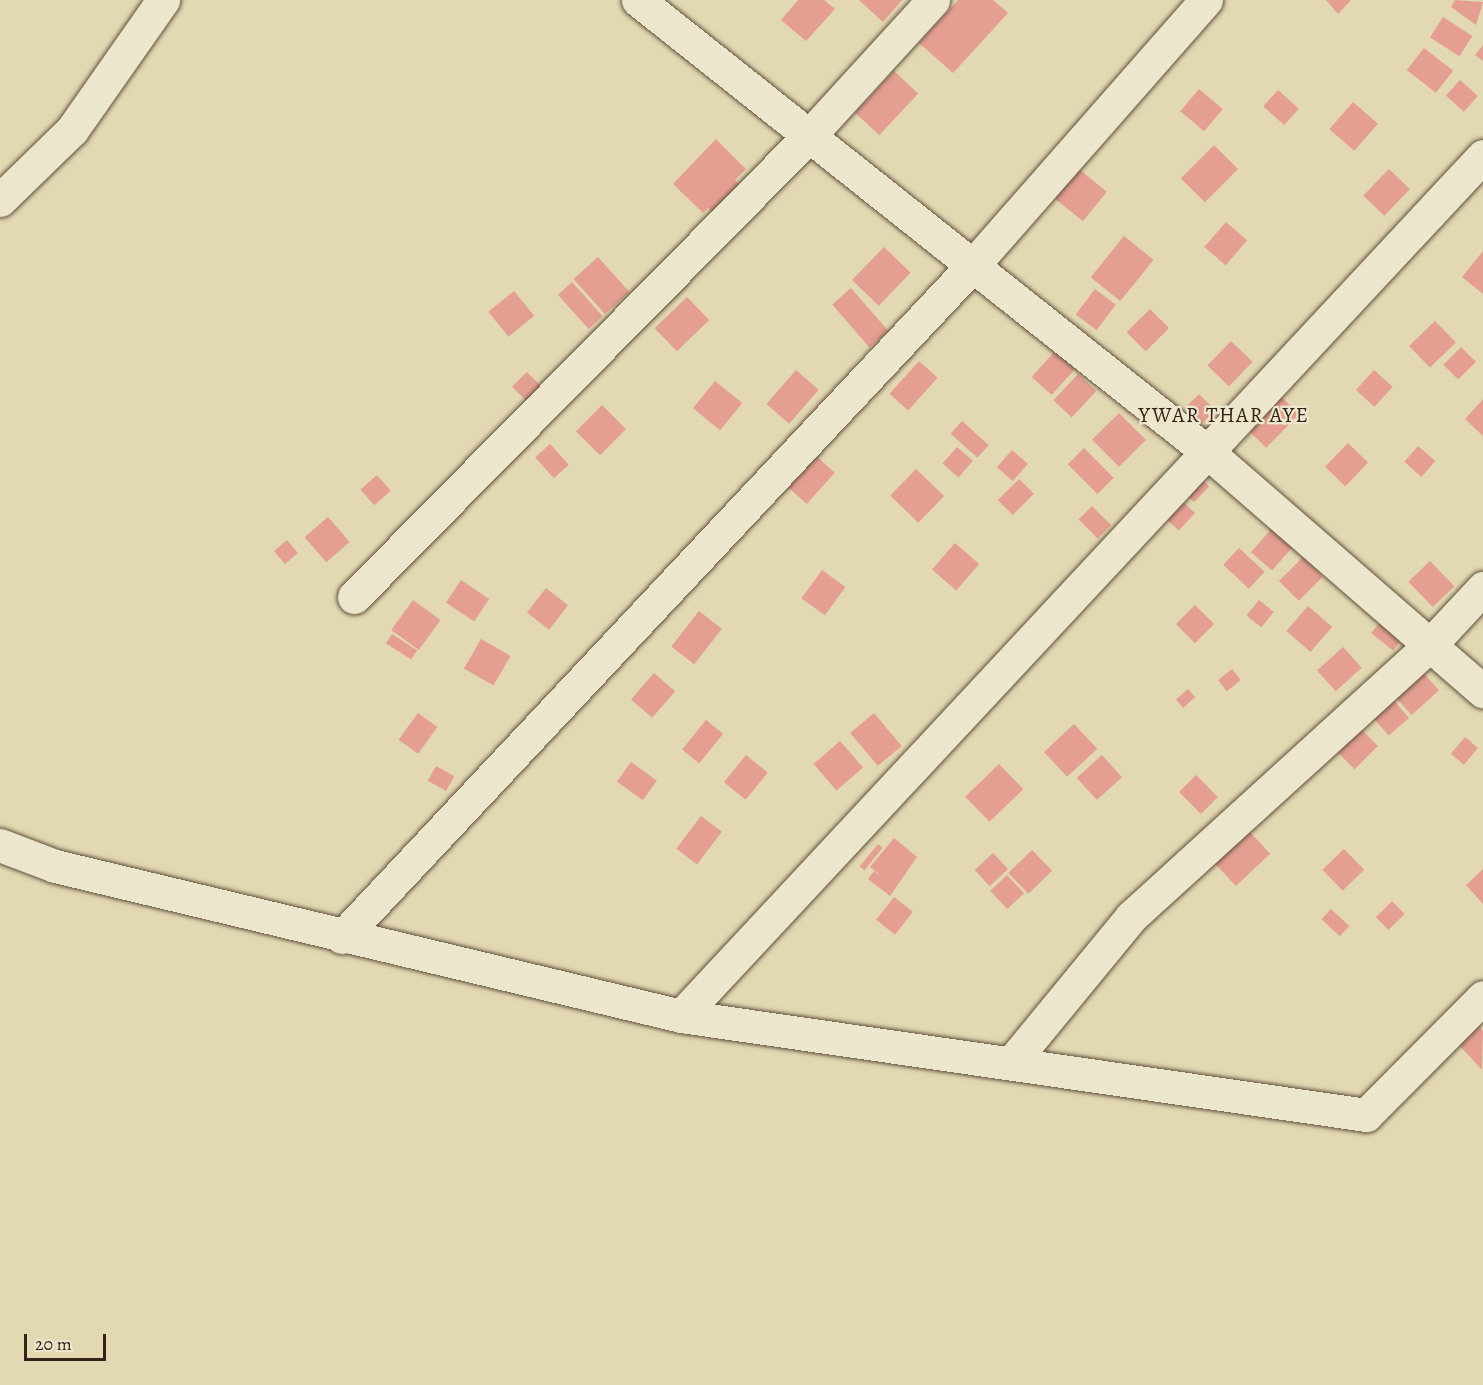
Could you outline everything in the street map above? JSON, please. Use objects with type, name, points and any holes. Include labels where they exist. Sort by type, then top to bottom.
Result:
[{"type":"street","points":[[0,200],[72,130],[163,0]]},
{"type":"street","points":[[638,0],[809,136],[975,263],[1210,454],[1483,690]]},
{"type":"street","points":[[354,597],[809,136],[933,0]]},
{"type":"street","points":[[342,937],[975,263],[1206,0]]},
{"type":"street","points":[[681,1016],[1210,454],[1483,156]]},
{"type":"street","points":[[1011,1062],[1131,917],[1431,645],[1483,588]]},
{"type":"street","points":[[0,845],[55,866],[342,937],[681,1016],[1366,1115],[1483,997]]},
{"type":"building","points":[[798,0],[824,0],[835,9],[806,41],[781,20]]},
{"type":"building","points":[[859,0],[902,0],[883,22]]},
{"type":"building","points":[[958,0],[993,0],[1008,13],[953,73],[919,43]]},
{"type":"building","points":[[1326,0],[1351,0],[1338,14]]},
{"type":"building","points":[[1455,0],[1483,2],[1476,25],[1451,7]]},
{"type":"building","points":[[1443,17],[1472,36],[1459,56],[1430,37]]},
{"type":"building","points":[[1483,45],[1483,61],[1475,55]]},
{"type":"building","points":[[1424,48],[1453,71],[1436,93],[1407,70]]},
{"type":"building","points":[[894,71],[918,94],[879,135],[855,113]]},
{"type":"building","points":[[1460,80],[1478,96],[1464,112],[1446,96]]},
{"type":"building","points":[[1199,89],[1223,109],[1204,131],[1180,111]]},
{"type":"building","points":[[1278,90],[1299,109],[1284,125],[1263,106]]},
{"type":"building","points":[[1353,102],[1378,124],[1354,151],[1329,129]]},
{"type":"building","points":[[716,139],[746,169],[735,180],[741,186],[714,214],[708,208],[703,213],[673,184]]},
{"type":"building","points":[[1214,145],[1238,169],[1205,202],[1181,178]]},
{"type":"building","points":[[1075,166],[1107,192],[1083,221],[1051,196]]},
{"type":"building","points":[[1389,169],[1410,189],[1384,216],[1363,196]]},
{"type":"building","points":[[1226,222],[1247,240],[1225,265],[1204,247]]},
{"type":"building","points":[[1124,236],[1154,260],[1120,301],[1091,277]]},
{"type":"building","points":[[884,247],[911,273],[879,306],[852,280]]},
{"type":"building","points":[[1483,251],[1483,294],[1462,277]]},
{"type":"building","points":[[598,257],[629,292],[605,314],[573,279]]},
{"type":"building","points":[[572,282],[603,316],[589,329],[558,295]]},
{"type":"building","points":[[851,288],[888,331],[870,347],[832,304]]},
{"type":"building","points":[[1095,289],[1116,305],[1097,330],[1076,315]]},
{"type":"building","points":[[514,291],[534,316],[508,337],[488,312]]},
{"type":"building","points":[[687,297],[709,320],[677,351],[655,328]]},
{"type":"building","points":[[1150,309],[1169,328],[1146,351],[1127,332]]},
{"type":"building","points":[[1435,321],[1456,343],[1430,368],[1409,346]]},
{"type":"building","points":[[1231,341],[1253,362],[1229,386],[1207,365]]},
{"type":"building","points":[[1461,347],[1476,362],[1458,380],[1443,365]]},
{"type":"building","points":[[1055,351],[1075,369],[1052,395],[1032,377]]},
{"type":"building","points":[[919,361],[938,378],[908,410],[890,394]]},
{"type":"building","points":[[796,370],[819,390],[789,424],[766,404]]},
{"type":"building","points":[[1374,370],[1393,387],[1375,407],[1356,390]]},
{"type":"building","points":[[527,372],[545,390],[530,405],[512,387]]},
{"type":"building","points":[[1078,374],[1096,391],[1072,417],[1053,400]]},
{"type":"building","points":[[715,381],[742,403],[720,430],[693,408]]},
{"type":"building","points":[[1273,389],[1299,414],[1266,448],[1240,423]]},
{"type":"building","points":[[1199,394],[1215,410],[1200,425],[1184,409]]},
{"type":"building","points":[[1483,399],[1483,436],[1465,419]]},
{"type":"building","points":[[602,405],[626,429],[600,455],[576,431]]},
{"type":"building","points":[[1119,413],[1146,440],[1119,467],[1092,440]]},
{"type":"building","points":[[962,421],[989,445],[977,458],[951,434]]},
{"type":"building","points":[[1348,443],[1368,462],[1345,486],[1325,467]]},
{"type":"building","points":[[550,444],[569,465],[554,478],[535,457]]},
{"type":"building","points":[[1418,446],[1435,461],[1422,477],[1404,462]]},
{"type":"building","points":[[957,447],[973,461],[958,477],[943,464]]},
{"type":"building","points":[[1084,448],[1114,478],[1097,494],[1068,464]]},
{"type":"building","points":[[1012,450],[1028,464],[1013,481],[997,467]]},
{"type":"building","points":[[814,454],[835,473],[807,504],[786,485]]},
{"type":"building","points":[[916,469],[944,496],[918,523],[890,496]]},
{"type":"building","points":[[1196,474],[1209,486],[1194,502],[1181,490]]},
{"type":"building","points":[[377,475],[391,491],[374,505],[360,489]]},
{"type":"building","points":[[1019,479],[1034,494],[1013,515],[998,500]]},
{"type":"building","points":[[1179,498],[1195,513],[1179,531],[1163,516]]},
{"type":"building","points":[[1092,506],[1111,525],[1098,539],[1079,519]]},
{"type":"building","points":[[328,517],[350,542],[326,562],[305,537]]},
{"type":"building","points":[[1272,528],[1293,546],[1272,571],[1251,552]]},
{"type":"building","points":[[287,540],[298,553],[285,564],[274,551]]},
{"type":"building","points":[[955,543],[979,564],[956,590],[932,569]]},
{"type":"building","points":[[1239,548],[1265,572],[1249,589],[1223,565]]},
{"type":"building","points":[[1303,557],[1323,577],[1299,601],[1279,581]]},
{"type":"building","points":[[1430,561],[1454,586],[1433,607],[1408,582]]},
{"type":"building","points":[[822,570],[845,587],[825,615],[801,598]]},
{"type":"building","points":[[461,580],[489,599],[474,621],[446,602]]},
{"type":"building","points":[[546,588],[568,605],[549,630],[527,612]]},
{"type":"building","points":[[413,600],[441,620],[419,650],[391,630]]},
{"type":"building","points":[[1259,600],[1274,612],[1261,628],[1246,616]]},
{"type":"building","points":[[1195,605],[1214,624],[1195,643],[1176,624]]},
{"type":"building","points":[[1308,606],[1332,627],[1311,652],[1286,631]]},
{"type":"building","points":[[699,611],[722,629],[694,664],[671,646]]},
{"type":"building","points":[[1380,622],[1402,640],[1393,651],[1371,633]]},
{"type":"building","points":[[392,634],[417,650],[411,660],[386,643]]},
{"type":"building","points":[[481,639],[510,656],[493,685],[464,668]]},
{"type":"building","points":[[1343,647],[1362,668],[1336,691],[1317,670]]},
{"type":"building","points":[[1419,668],[1439,690],[1412,715],[1392,693]]},
{"type":"building","points":[[1232,669],[1241,680],[1227,691],[1218,680]]},
{"type":"building","points":[[654,673],[675,691],[652,718],[631,699]]},
{"type":"building","points":[[1188,689],[1195,697],[1183,708],[1176,699]]},
{"type":"building","points":[[1390,696],[1409,718],[1389,736],[1370,714]]},
{"type":"building","points":[[418,713],[437,727],[418,754],[399,740]]},
{"type":"building","points":[[874,713],[902,746],[878,766],[850,733]]},
{"type":"building","points":[[706,720],[723,734],[699,763],[682,750]]},
{"type":"building","points":[[1074,724],[1097,749],[1067,777],[1044,752]]},
{"type":"building","points":[[1356,724],[1378,746],[1355,769],[1333,747]]},
{"type":"building","points":[[1465,737],[1478,748],[1464,765],[1451,754]]},
{"type":"building","points":[[840,741],[863,767],[837,790],[814,764]]},
{"type":"building","points":[[746,755],[768,773],[746,800],[724,782]]},
{"type":"building","points":[[1102,755],[1122,777],[1097,800],[1077,778]]},
{"type":"building","points":[[631,762],[657,781],[643,800],[617,781]]},
{"type":"building","points":[[999,764],[1023,789],[990,822],[965,797]]},
{"type":"building","points":[[436,766],[454,776],[446,791],[428,781]]},
{"type":"building","points":[[1196,775],[1218,797],[1201,814],[1179,792]]},
{"type":"building","points":[[701,816],[722,832],[697,864],[676,849]]},
{"type":"building","points":[[1247,829],[1270,854],[1236,886],[1213,861]]},
{"type":"building","points":[[894,838],[917,857],[890,896],[868,879],[874,871],[883,877],[870,867]]},
{"type":"building","points":[[878,844],[883,848],[864,870],[860,867]]},
{"type":"building","points":[[1344,849],[1364,870],[1343,891],[1322,870]]},
{"type":"building","points":[[1032,850],[1052,871],[1028,894],[1008,873]]},
{"type":"building","points":[[993,853],[1008,869],[990,886],[975,870]]},
{"type":"building","points":[[1483,869],[1483,904],[1466,885]]},
{"type":"building","points":[[1007,875],[1024,893],[1007,909],[990,891]]},
{"type":"building","points":[[894,897],[913,912],[895,935],[876,920]]},
{"type":"building","points":[[1392,901],[1405,914],[1388,930],[1376,917]]},
{"type":"building","points":[[1331,909],[1349,926],[1340,936],[1321,919]]},
{"type":"building","points":[[1479,1026],[1483,1031],[1482,1070],[1459,1045]]},
{"type":"district","name":"YWAR THAR AYE","points":[[1224,415]]}]
